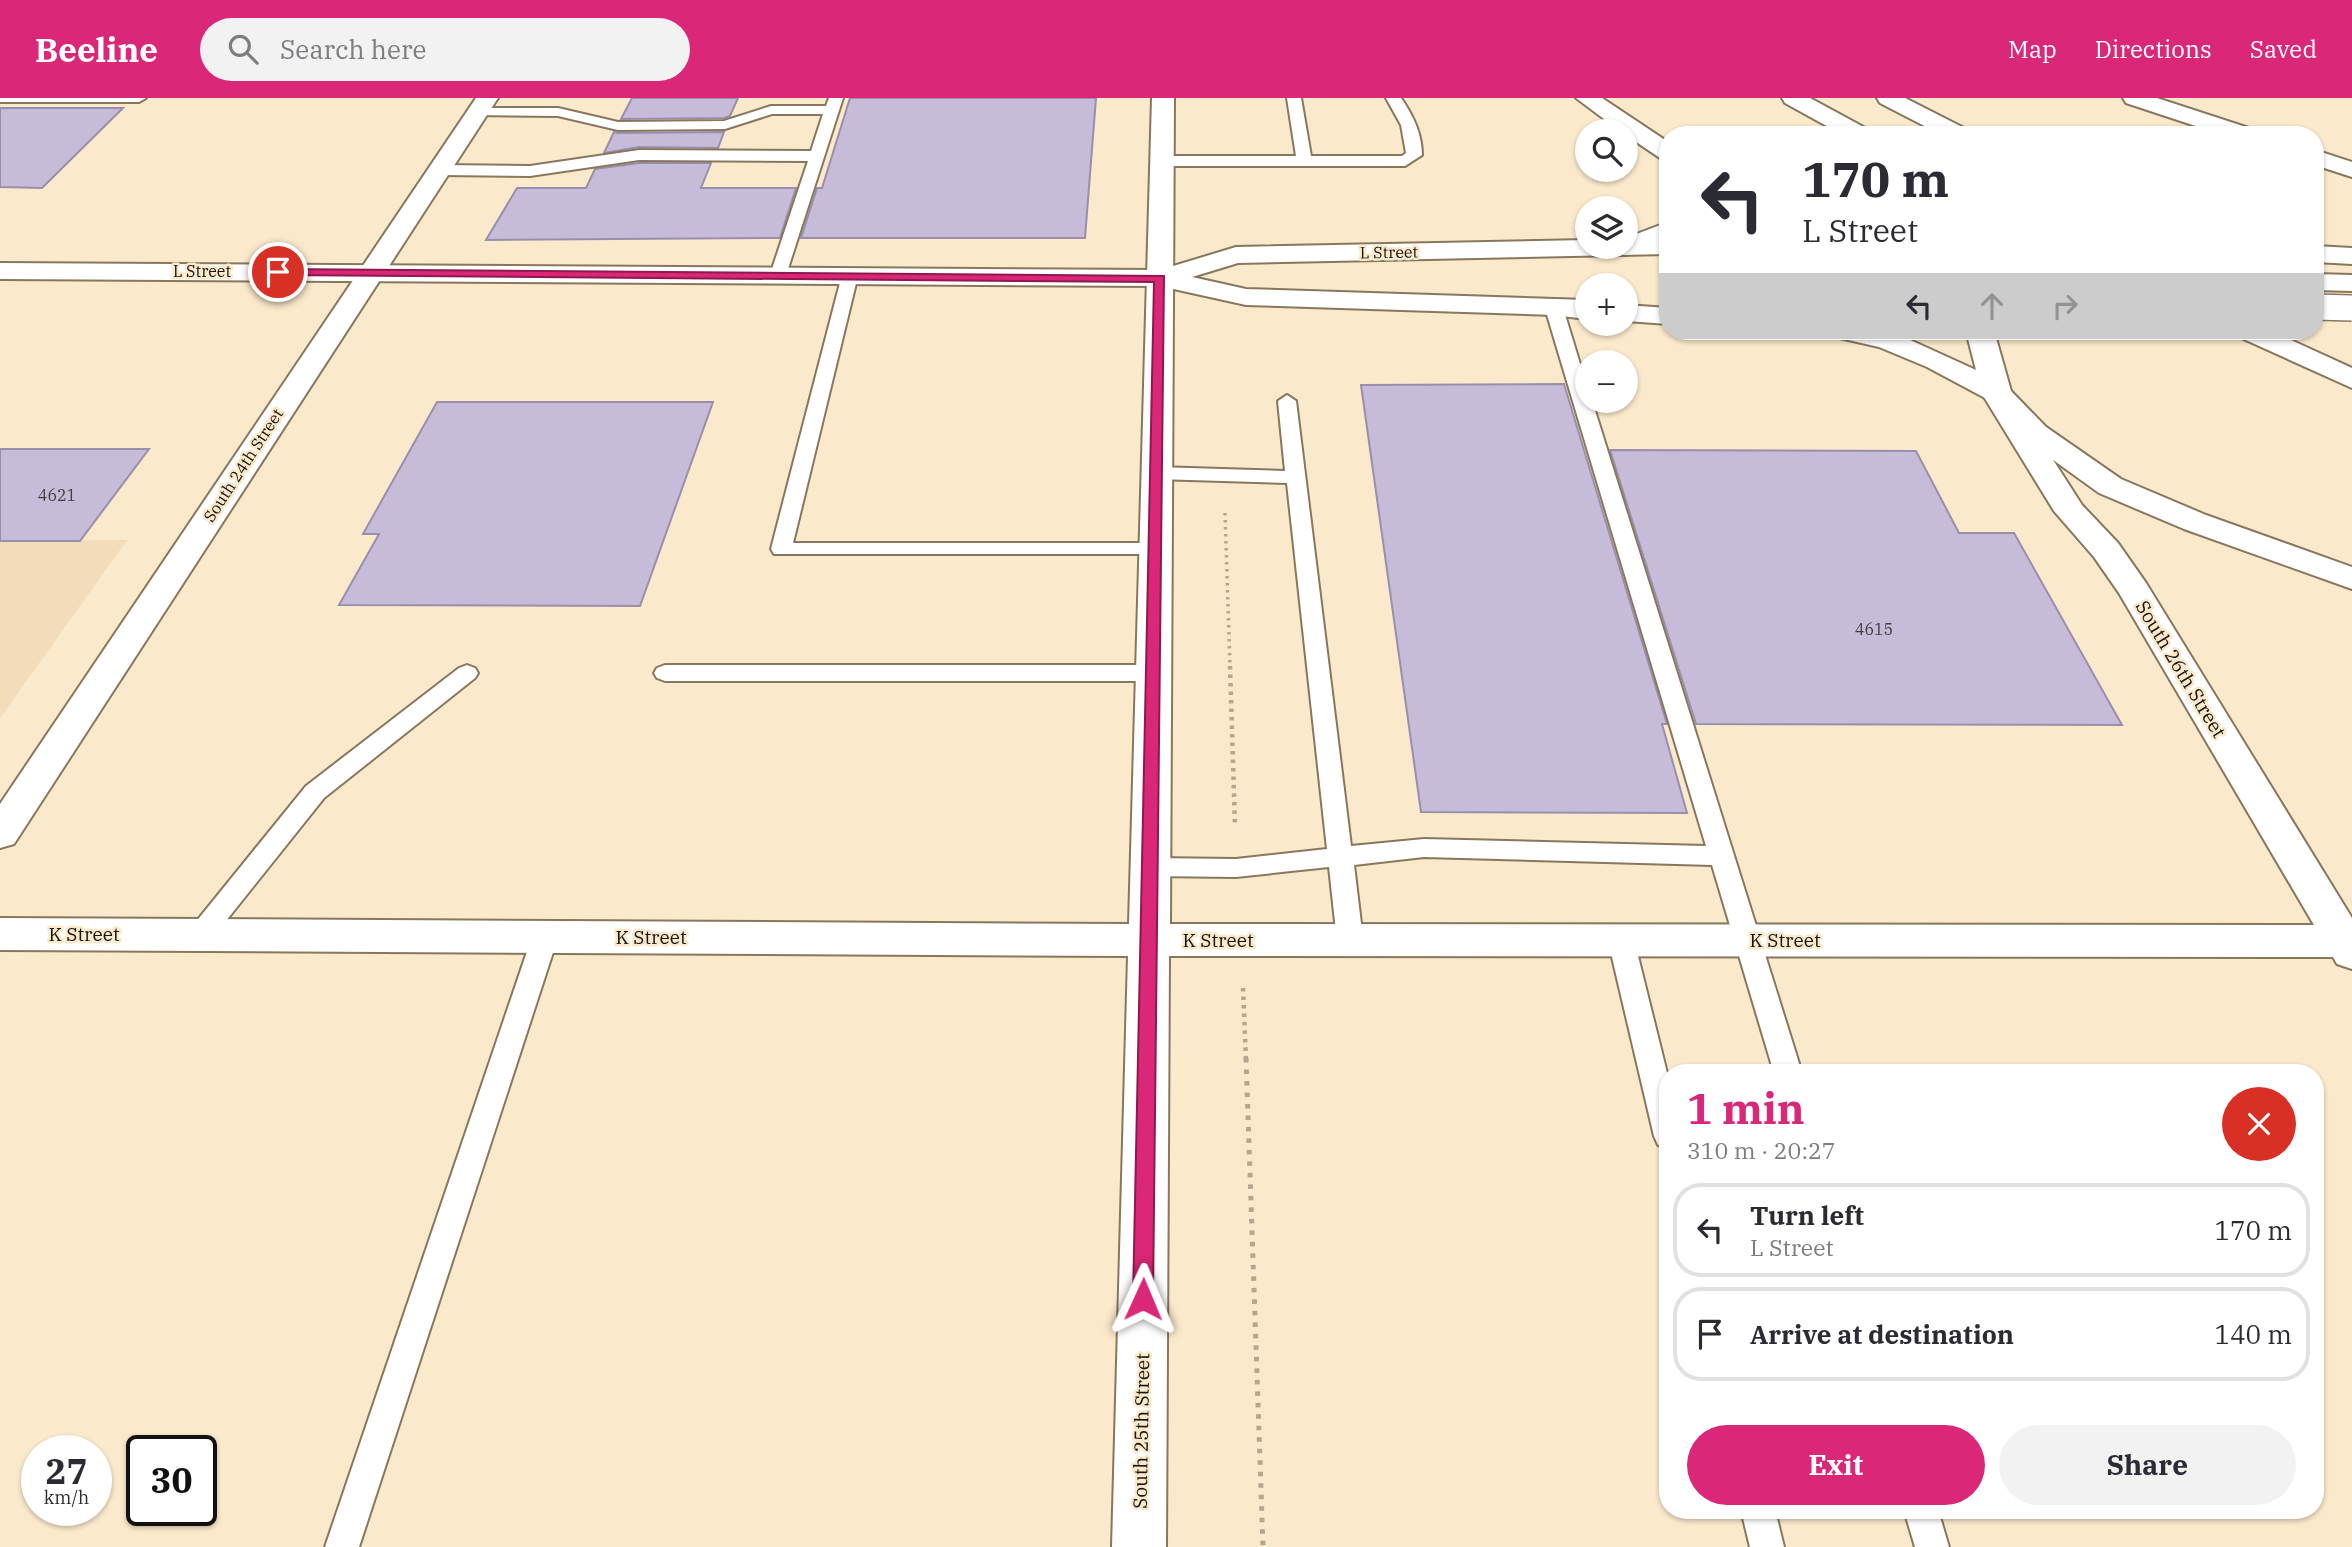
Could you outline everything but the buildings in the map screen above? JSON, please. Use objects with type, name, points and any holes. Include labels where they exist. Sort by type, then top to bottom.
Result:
[{"type":"main road","name":"South 25th Street","points":[[1139,1547],[1163,98]]},
{"type":"main road","points":[[1587,98],[1659,147]]},
{"type":"main road","points":[[1793,98],[1844,126]]},
{"type":"main road","points":[[1888,98],[1942,126]]},
{"type":"main road","points":[[2134,98],[2220,126]]},
{"type":"main road","name":"South 24th Street","points":[[0,834],[482,105]]},
{"type":"main road","points":[[2324,160],[2352,170]]},
{"type":"main road","points":[[1638,242],[1659,234]]},
{"type":"main road","name":"L Street","points":[[1638,247],[1659,246]]},
{"type":"main road","name":"L Street","points":[[1160,278],[1236,255],[1575,248]]},
{"type":"main road","points":[[2324,254],[2352,256]]},
{"type":"main road","name":"L Street","points":[[0,271],[1160,278],[1246,297],[1575,309]]},
{"type":"main road","points":[[2324,282],[2352,282]]},
{"type":"main road","points":[[2324,304],[2352,318]]},
{"type":"main road","points":[[2324,307],[2352,308]]},
{"type":"main road","points":[[1638,310],[1659,309]]},
{"type":"main road","points":[[1638,312],[1659,315]]},
{"type":"main road","points":[[2324,318],[2352,318]]},
{"type":"main road","points":[[1887,340],[1937,360],[1997,393],[2035,433],[2110,486],[2195,522],[2352,579]]},
{"type":"main road","points":[[1981,340],[1997,393]]},
{"type":"main road","points":[[2268,340],[2352,379]]},
{"type":"main road","name":"South 26th Street","points":[[1997,393],[2070,511],[2106,550],[2134,590],[2349,945]]},
{"type":"main road","name":"K Street","points":[[0,934],[1747,940],[2349,945]]},
{"type":"lane","points":[[1294,98],[1304,162]]},
{"type":"lane","points":[[1162,161],[1405,161],[1414,155],[1415,146],[1400,105],[1393,98]]},
{"type":"lane","points":[[0,99],[139,99]]},
{"type":"lane","points":[[482,105],[558,112],[618,126],[725,125],[771,110],[834,104],[778,275]]},
{"type":"lane","points":[[439,170],[530,171],[639,155],[817,156]]},
{"type":"lane","points":[[850,275],[781,549],[1155,549]]},
{"type":"lane","points":[[1553,308],[1785,1064]]},
{"type":"lane","points":[[1287,401],[1350,940]]},
{"type":"lane","points":[[1156,473],[1295,477]]},
{"type":"lane","points":[[200,935],[315,792],[467,673]]},
{"type":"lane","points":[[665,673],[1153,673]]},
{"type":"lane","points":[[1149,867],[1236,868],[1424,848],[1722,856]]},
{"type":"lane","points":[[342,1547],[545,937]]},
{"type":"lane","points":[[1621,940],[1659,1098]]},
{"type":"lane","points":[[1760,1519],[1767,1547]]},
{"type":"lane","points":[[1924,1519],[1932,1547]]},
{"type":"path","points":[[1225,511],[1236,868]]},
{"type":"path","points":[[1241,940],[1263,1547]]},
{"type":"shaded area","points":[[127,540],[0,718],[0,541]]},
{"type":"route","points":[[278,272],[1160,278],[1143,1299]]}]
